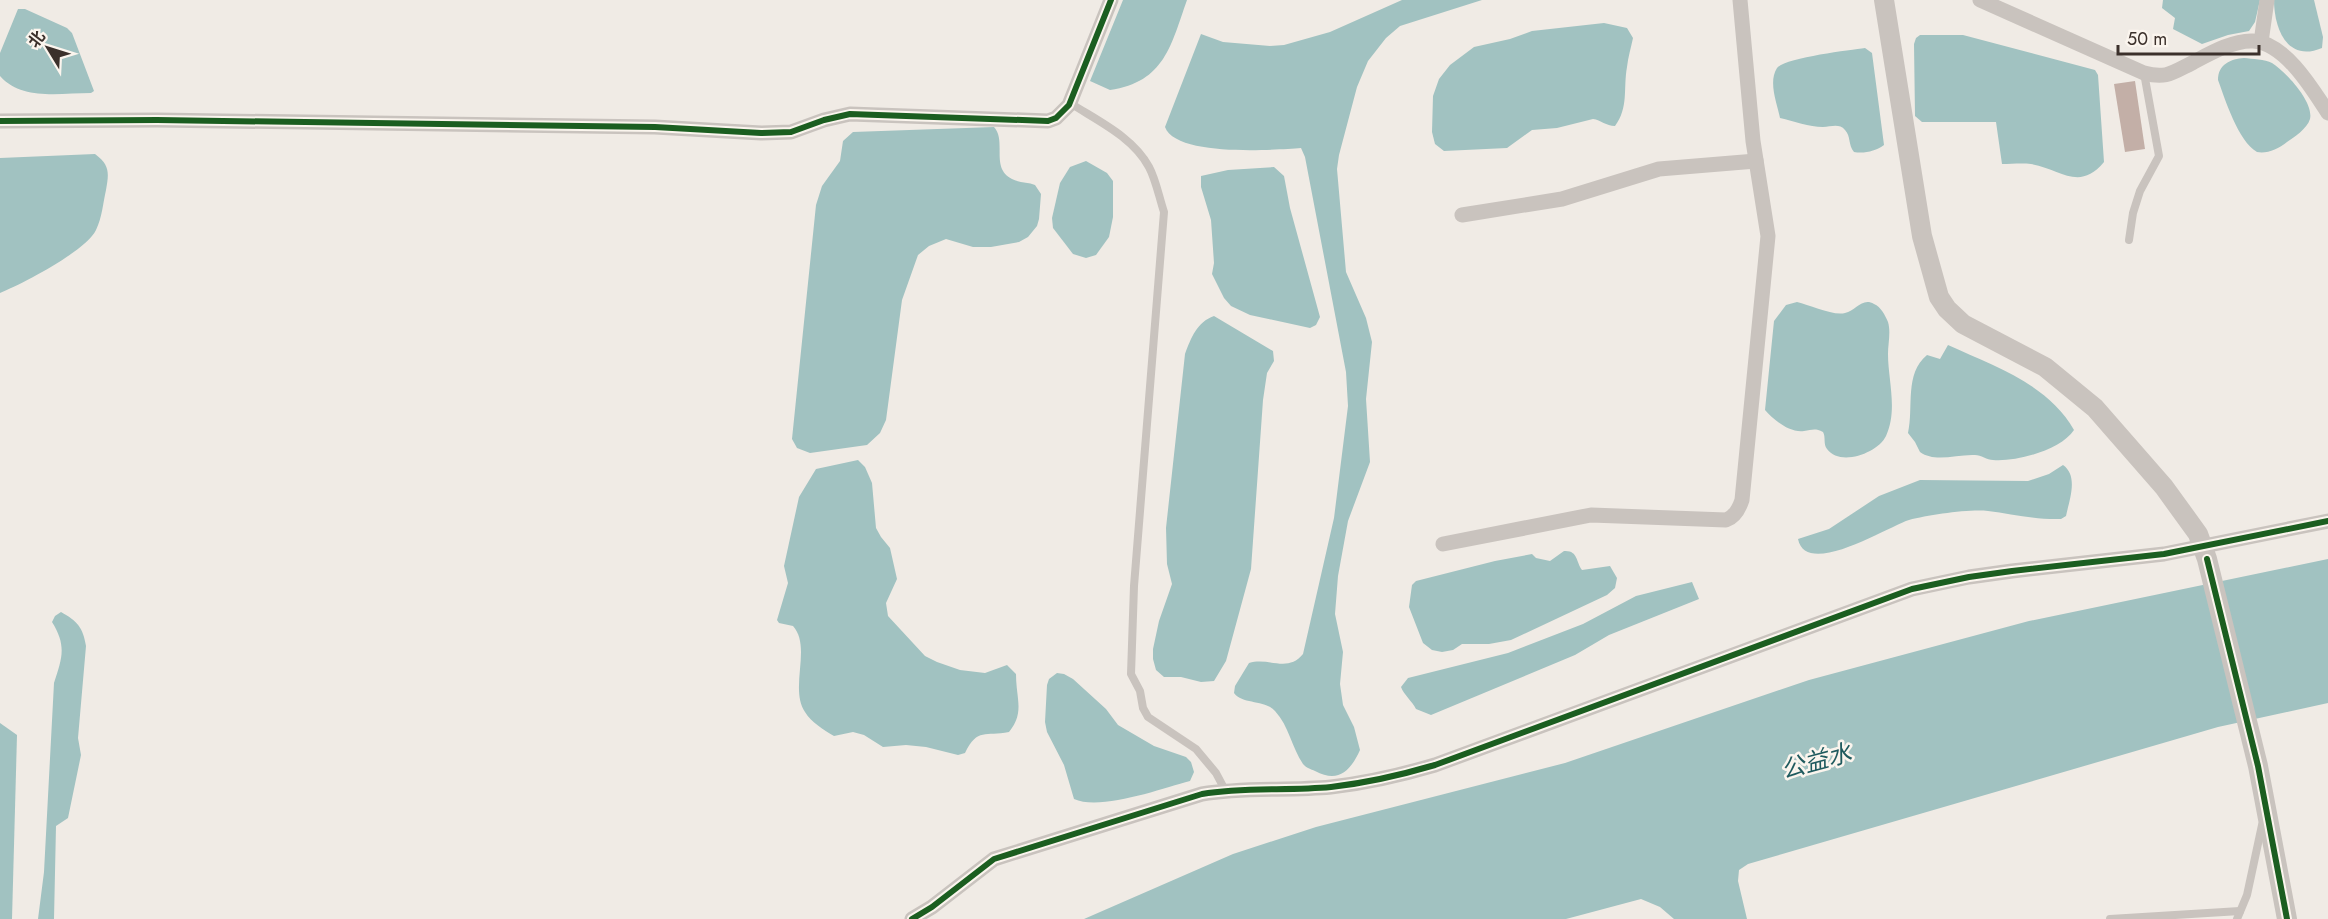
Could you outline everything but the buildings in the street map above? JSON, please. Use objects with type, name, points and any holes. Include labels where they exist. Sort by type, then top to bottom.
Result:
[{"type":"street","points":[[0,122],[157,120],[619,126],[761,133],[791,132],[824,120],[850,114],[1048,121],[1056,118],[1070,103],[1111,0]]},
{"type":"street","points":[[1443,544],[1591,515],[1726,520],[1735,514],[1742,500],[1768,236],[1756,161],[1740,0]]},
{"type":"street","points":[[1884,0],[1922,236],[1939,297],[1947,309],[1963,324],[2045,367],[2095,408],[2164,487],[2198,534],[2205,553],[2258,766],[2287,919]]},
{"type":"street","points":[[1980,0],[2144,73],[2157,76],[2167,76],[2208,54],[2237,44],[2250,41],[2261,42],[2284,57],[2306,79],[2328,113]]},
{"type":"street","points":[[2261,42],[2266,0]]},
{"type":"street","points":[[1462,215],[1562,199],[1659,169],[1756,161]]},
{"type":"street","points":[[912,919],[932,907],[994,859],[1190,797],[1225,790],[1332,787],[1376,780],[1429,767],[1912,589],[2012,571],[2205,553],[2328,521]]},
{"type":"lane","points":[[2129,240],[2133,213],[2140,191],[2159,156],[2144,73]]},
{"type":"lane","points":[[1070,103],[1128,141],[1141,155],[1150,169],[1164,212],[1134,586],[1131,674],[1140,691],[1143,708],[1148,717],[1196,749],[1216,773],[1225,790]]},
{"type":"lane","points":[[2237,919],[2247,895],[2266,808]]},
{"type":"lane","points":[[2110,919],[2240,911]]},
{"type":"water","points":[[1123,0],[1187,0],[1170,46],[1154,70],[1143,79],[1128,86],[1110,90],[1090,81]]},
{"type":"water","points":[[1402,0],[1482,0],[1400,26],[1386,38],[1368,61],[1357,87],[1339,155],[1337,169],[1346,272],[1366,318],[1372,342],[1366,399],[1370,462],[1348,521],[1338,576],[1335,614],[1343,652],[1340,684],[1343,705],[1354,727],[1360,750],[1347,769],[1330,776],[1303,764],[1284,723],[1275,711],[1265,705],[1238,697],[1234,693],[1235,686],[1249,663],[1291,663],[1303,654],[1334,518],[1348,406],[1346,372],[1305,157],[1301,148],[1227,150],[1205,147],[1173,137],[1165,127],[1201,34],[1223,42],[1284,45],[1330,32]]},
{"type":"water","points":[[2163,0],[2260,0],[2255,22],[2249,31],[2202,44],[2173,29],[2175,18],[2162,8]]},
{"type":"water","points":[[2274,0],[2314,0],[2323,37],[2322,48],[2300,51],[2291,47],[2280,31]]},
{"type":"water","points":[[18,9],[25,9],[67,28],[72,33],[94,91],[91,93],[42,94],[19,89],[0,76],[0,53]]},
{"type":"water","points":[[1604,23],[1627,28],[1633,38],[1627,63],[1624,105],[1615,126],[1593,119],[1557,128],[1532,130],[1507,148],[1444,151],[1435,144],[1432,132],[1433,96],[1439,79],[1450,65],[1474,47],[1510,39],[1532,31]]},
{"type":"water","points":[[1920,35],[1963,35],[2095,70],[2098,75],[2104,162],[2095,171],[2078,177],[2031,164],[2002,164],[1996,122],[1922,122],[1915,116],[1914,44]]},
{"type":"water","points":[[1865,48],[1872,53],[1884,145],[1870,152],[1854,152],[1847,132],[1843,128],[1812,126],[1780,118],[1773,86],[1777,68],[1782,64],[1804,58]]},
{"type":"water","points":[[2244,58],[2266,61],[2278,67],[2298,88],[2308,104],[2310,119],[2308,123],[2284,145],[2269,152],[2257,152],[2244,139],[2233,119],[2218,80],[2220,70],[2226,63]]},
{"type":"water","points":[[994,127],[998,133],[1000,161],[1005,174],[1015,180],[1035,185],[1041,194],[1037,226],[1028,237],[1019,242],[991,247],[973,247],[946,239],[929,246],[918,255],[902,300],[886,420],[880,433],[867,445],[810,453],[797,448],[792,439],[816,205],[822,186],[840,161],[843,141],[853,132]]},
{"type":"water","points":[[95,154],[106,166],[108,174],[100,221],[96,230],[67,257],[0,293],[0,158]]},
{"type":"water","points":[[1086,161],[1107,173],[1113,181],[1113,217],[1109,237],[1096,255],[1086,258],[1073,254],[1053,228],[1052,218],[1060,183],[1070,167]]},
{"type":"water","points":[[1274,167],[1284,176],[1290,208],[1320,317],[1316,325],[1310,328],[1250,315],[1231,306],[1224,298],[1212,274],[1214,263],[1211,220],[1201,187],[1201,176],[1228,170]]},
{"type":"water","points":[[1797,302],[1840,314],[1849,312],[1862,303],[1870,302],[1879,307],[1887,319],[1892,395],[1890,426],[1882,442],[1858,456],[1841,457],[1833,454],[1826,447],[1823,432],[1787,428],[1765,410],[1774,321],[1786,305]]},
{"type":"water","points":[[1214,316],[1273,351],[1274,361],[1267,373],[1263,400],[1251,569],[1226,661],[1214,681],[1201,682],[1181,677],[1164,677],[1156,670],[1153,649],[1159,621],[1172,584],[1167,564],[1166,528],[1185,354],[1199,326]]},
{"type":"water","points":[[1948,345],[2001,369],[2035,388],[2063,414],[2074,430],[2068,437],[2049,449],[2014,459],[1991,460],[1975,455],[1939,458],[1920,452],[1908,433],[1912,381],[1920,363],[1927,355],[1940,359]]},
{"type":"water","points":[[858,460],[865,467],[872,483],[876,528],[890,548],[897,579],[886,603],[888,616],[925,656],[937,662],[960,670],[985,673],[1007,665],[1016,674],[1019,705],[1014,725],[1009,732],[978,736],[965,753],[958,755],[926,747],[906,745],[883,747],[864,735],[853,732],[834,736],[811,719],[801,702],[799,680],[801,645],[793,626],[779,623],[777,620],[788,583],[784,566],[799,497],[816,469]]},
{"type":"water","points":[[2063,465],[2071,476],[2072,489],[2066,516],[2061,519],[2034,518],[1988,511],[1938,514],[1909,520],[1849,547],[1816,554],[1804,550],[1798,539],[1829,529],[1879,496],[1920,480],[2028,481],[2049,474]]},
{"type":"water","points":[[1564,551],[1574,554],[1582,570],[1610,566],[1617,578],[1615,588],[1607,595],[1511,640],[1489,644],[1462,644],[1453,650],[1442,652],[1432,650],[1423,643],[1409,607],[1412,585],[1416,581],[1532,554],[1536,558],[1550,561]]},
{"type":"water","name":"公益水","points":[[2328,559],[2328,703],[2218,727],[1748,864],[1739,870],[1738,881],[1747,919],[1674,919],[1660,907],[1641,899],[1566,919],[1084,919],[1233,854],[1316,827],[1565,763],[1809,680],[2029,621]]},
{"type":"water","points":[[1692,582],[1699,599],[1609,635],[1575,655],[1431,715],[1416,709],[1401,687],[1408,678],[1508,653],[1583,624],[1636,596]]},
{"type":"water","points":[[61,612],[78,625],[86,646],[78,738],[81,755],[68,818],[56,826],[54,919],[38,919],[44,872],[54,683],[62,652],[60,638],[52,622]]},
{"type":"water","points":[[1057,673],[1073,679],[1106,709],[1118,725],[1154,746],[1186,757],[1191,762],[1194,772],[1190,781],[1114,801],[1085,802],[1074,799],[1064,765],[1047,732],[1045,722],[1047,685],[1049,679]]},
{"type":"water","points":[[0,723],[17,735],[12,919],[0,919]]},
{"type":"cycle path","points":[[0,121],[157,120],[655,127],[761,133],[791,132],[824,120],[850,114],[1048,121],[1056,118],[1069,105],[1111,0]]},
{"type":"cycle path","points":[[912,919],[932,907],[994,859],[1202,794],[1331,787],[1383,778],[1435,765],[1912,589],[2012,571],[2164,554],[2328,521]]},
{"type":"cycle path","points":[[2207,559],[2258,766],[2287,919]]}]
